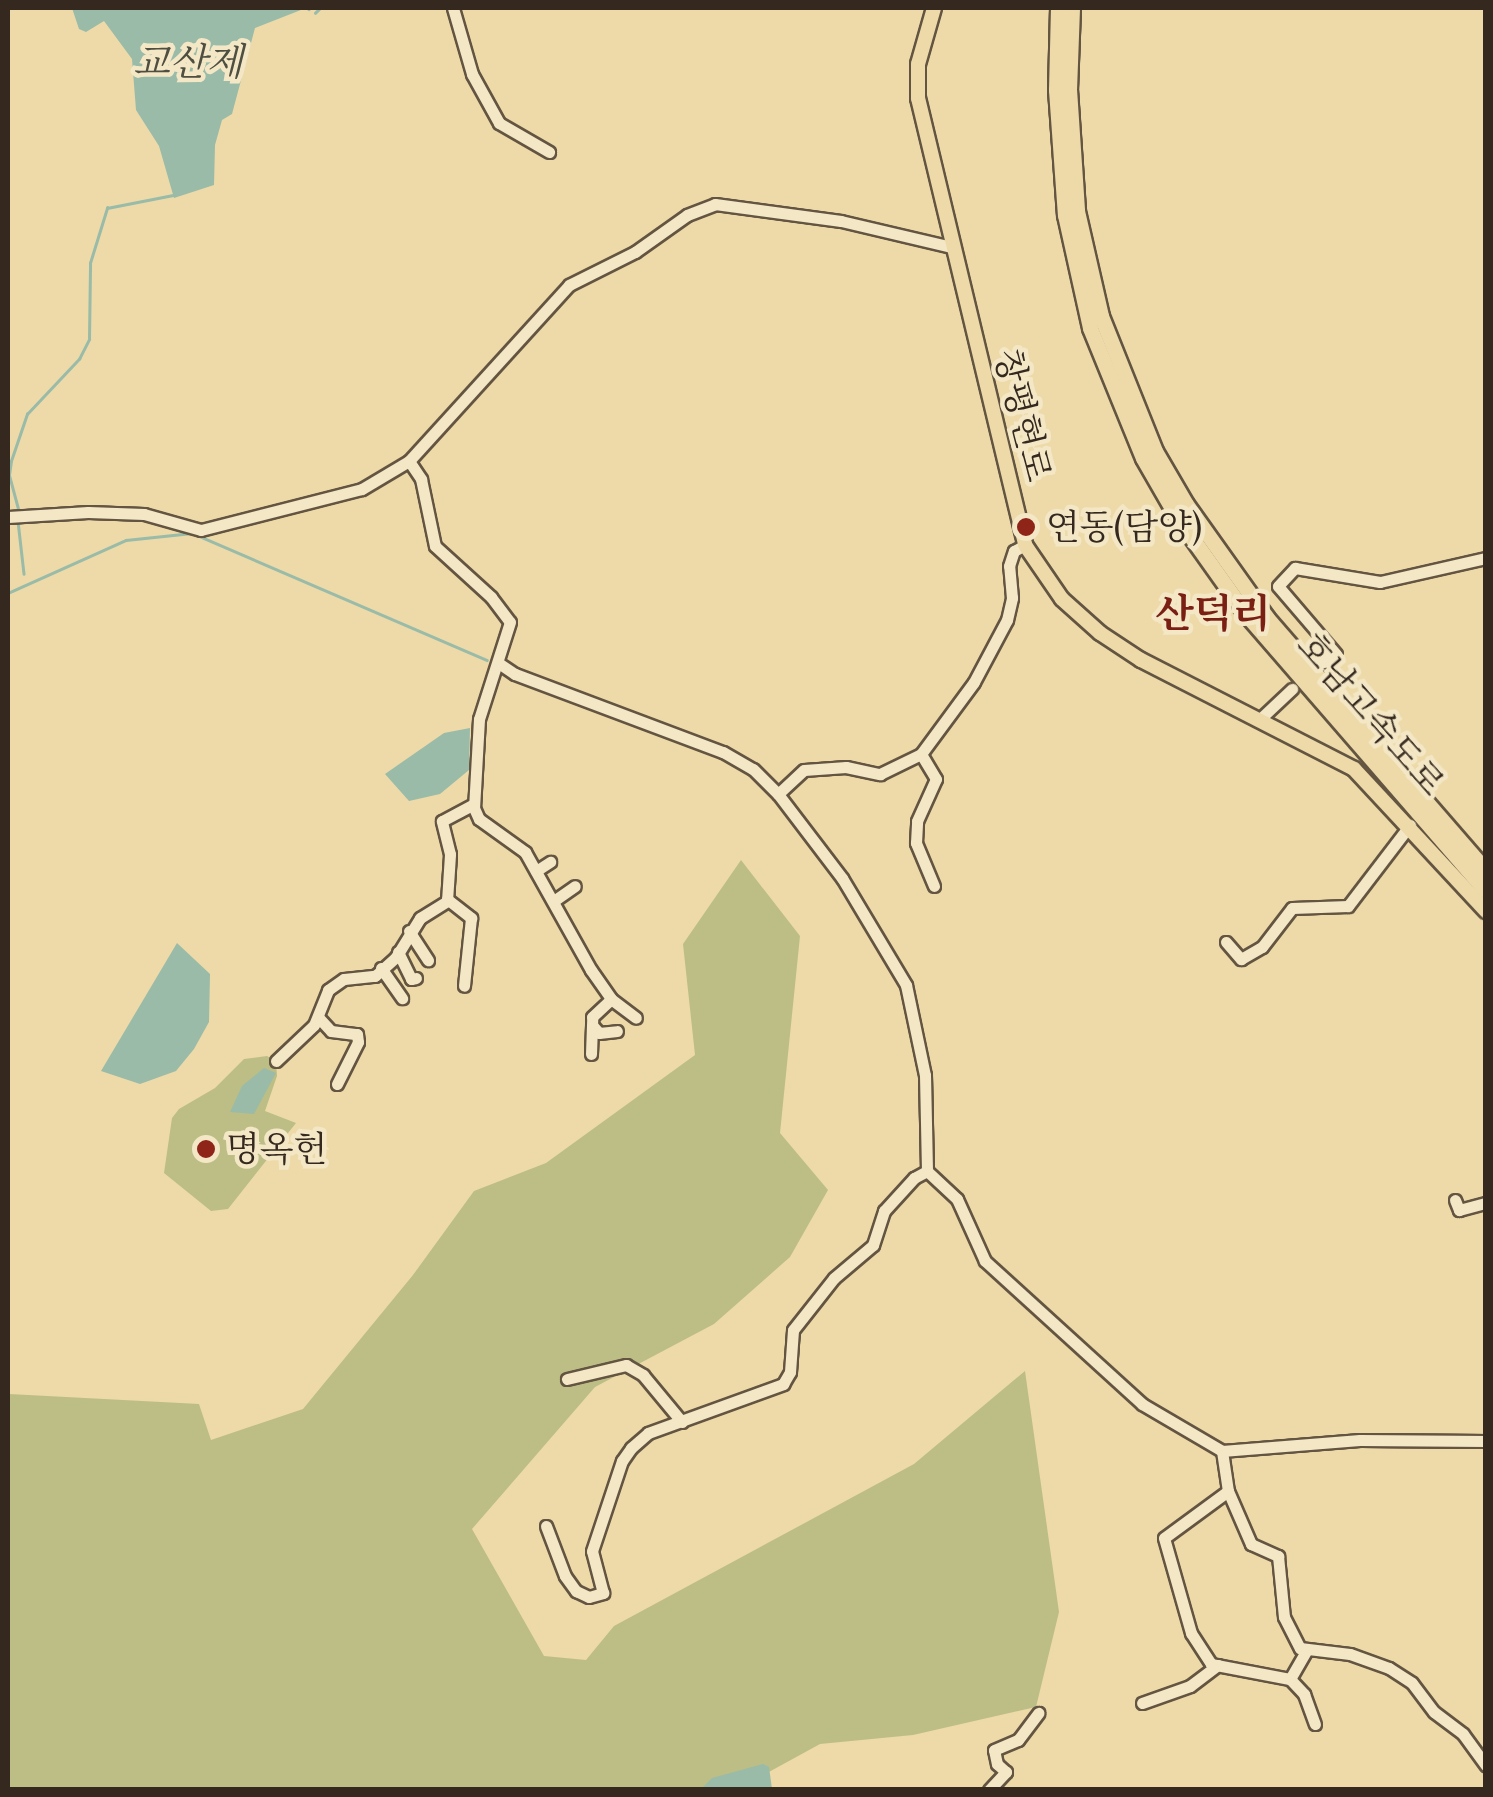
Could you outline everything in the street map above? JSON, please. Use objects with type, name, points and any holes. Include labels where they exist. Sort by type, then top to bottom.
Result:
[{"type":"highway","name":"호남고속도로","points":[[1058,8],[1056,90],[1065,215],[1090,328],[1143,458],[1177,518],[1246,614],[1486,891]]},
{"type":"highway","name":"호남고속도로","points":[[1072,8],[1069,89],[1077,212],[1101,316],[1156,451],[1204,532],[1267,618],[1486,871]]},
{"type":"main road","name":"창평현로","points":[[934,8],[918,64],[918,98],[1025,544],[1062,599],[1100,633],[1141,660],[1354,769],[1410,825],[1486,912]]},
{"type":"street","points":[[454,8],[472,74],[499,122],[549,152]]},
{"type":"street","points":[[8,517],[88,512],[144,514],[201,530],[362,489],[409,461],[569,285],[635,252],[715,204],[756,207],[952,247]]},
{"type":"street","points":[[409,461],[421,480],[434,546],[491,597],[510,622],[500,664],[479,719],[474,804],[478,818],[525,852],[611,999],[636,1018]]},
{"type":"street","points":[[778,794],[804,770],[846,767],[880,774],[921,754],[974,682],[1008,620],[1012,598],[1009,566],[1014,551],[1025,544]]},
{"type":"street","points":[[1324,662],[1336,654],[1278,586],[1295,568],[1380,582],[1486,558]]},
{"type":"street","points":[[500,664],[514,674],[723,752],[753,769],[778,794],[842,878],[906,985],[926,1074],[927,1171],[958,1199],[985,1260],[1013,1290],[1142,1404],[1222,1451],[1360,1440],[1486,1441]]},
{"type":"street","points":[[1260,719],[1292,689]]},
{"type":"street","points":[[921,754],[936,778],[918,821],[916,843],[934,886]]},
{"type":"street","points":[[276,1061],[318,1017],[328,990],[336,983],[375,976],[398,952],[408,931],[447,899],[450,854],[442,821],[474,804]]},
{"type":"street","points":[[1226,942],[1241,959],[1262,947],[1292,908],[1348,906],[1410,825]]},
{"type":"street","points":[[536,871],[550,862]]},
{"type":"street","points":[[555,900],[575,886]]},
{"type":"street","points":[[447,899],[471,918],[464,986]]},
{"type":"street","points":[[408,931],[428,960]]},
{"type":"street","points":[[398,952],[411,979],[416,978]]},
{"type":"street","points":[[381,968],[402,998]]},
{"type":"street","points":[[591,1054],[592,1018],[611,999]]},
{"type":"street","points":[[318,1017],[331,1031],[357,1034],[358,1042],[337,1084]]},
{"type":"street","points":[[592,1026],[599,1033],[617,1030]]},
{"type":"street","points":[[546,1526],[564,1576],[576,1591],[589,1597],[603,1593],[592,1551],[622,1461],[648,1433],[783,1384],[790,1372],[793,1330],[834,1278],[873,1245],[884,1211],[914,1178],[927,1171]]},
{"type":"street","points":[[1456,1200],[1459,1210],[1486,1203]]},
{"type":"street","points":[[567,1378],[626,1365],[643,1375],[682,1422]]},
{"type":"street","points":[[1222,1451],[1228,1491],[1252,1544],[1278,1556],[1289,1632],[1306,1651],[1350,1654],[1389,1668],[1412,1683],[1434,1712],[1462,1734],[1486,1766]]},
{"type":"street","points":[[1228,1491],[1164,1538],[1191,1633],[1211,1664],[1290,1679],[1304,1694],[1315,1724]]},
{"type":"street","points":[[1290,1679],[1306,1651]]},
{"type":"street","points":[[1142,1703],[1190,1686],[1218,1665]]},
{"type":"street","points":[[989,1790],[1006,1772],[996,1764],[994,1750],[1018,1740],[1038,1713]]},
{"type":"green space","points":[[741,860],[800,936],[780,1133],[828,1190],[790,1257],[714,1324],[595,1387],[472,1529],[544,1656],[586,1660],[614,1626],[914,1464],[1025,1371],[1059,1612],[1036,1707],[913,1735],[820,1744],[738,1789],[8,1789],[9,1394],[199,1404],[211,1440],[303,1409],[413,1275],[474,1191],[546,1163],[695,1055],[683,944]]},
{"type":"green space","points":[[267,1056],[276,1061],[277,1076],[265,1111],[296,1123],[228,1209],[211,1211],[164,1173],[172,1118],[179,1109],[215,1088],[244,1059]]},
{"type":"water","name":"교산제","points":[[72,8],[306,8],[255,28],[232,114],[222,120],[215,145],[214,185],[174,198],[159,146],[136,110],[132,59],[104,21],[86,32],[79,29]]},
{"type":"water","points":[[470,728],[469,770],[440,794],[409,801],[385,774],[444,733]]},
{"type":"water","points":[[177,943],[210,974],[209,1022],[194,1049],[176,1071],[140,1084],[101,1071]]},
{"type":"water","points":[[264,1068],[276,1073],[254,1114],[230,1112],[242,1086]]},
{"type":"water","points":[[763,1764],[769,1767],[772,1789],[701,1789],[712,1778]]},
{"type":"waterway","points":[[315,13],[320,8]]},
{"type":"waterway","points":[[18,509],[9,475],[11,461],[27,414],[79,359],[89,339],[90,263],[107,208],[173,195]]},
{"type":"waterway","points":[[18,521],[24,574]]},
{"type":"waterway","points":[[8,593],[126,540],[192,533],[487,660]]},
{"type":"place","name":"연동(담양)","points":[[1026,527]]},
{"type":"place","name":"명옥헌","points":[[206,1149]]},
{"type":"district","name":"산덕리","points":[[1213,613]]}]
